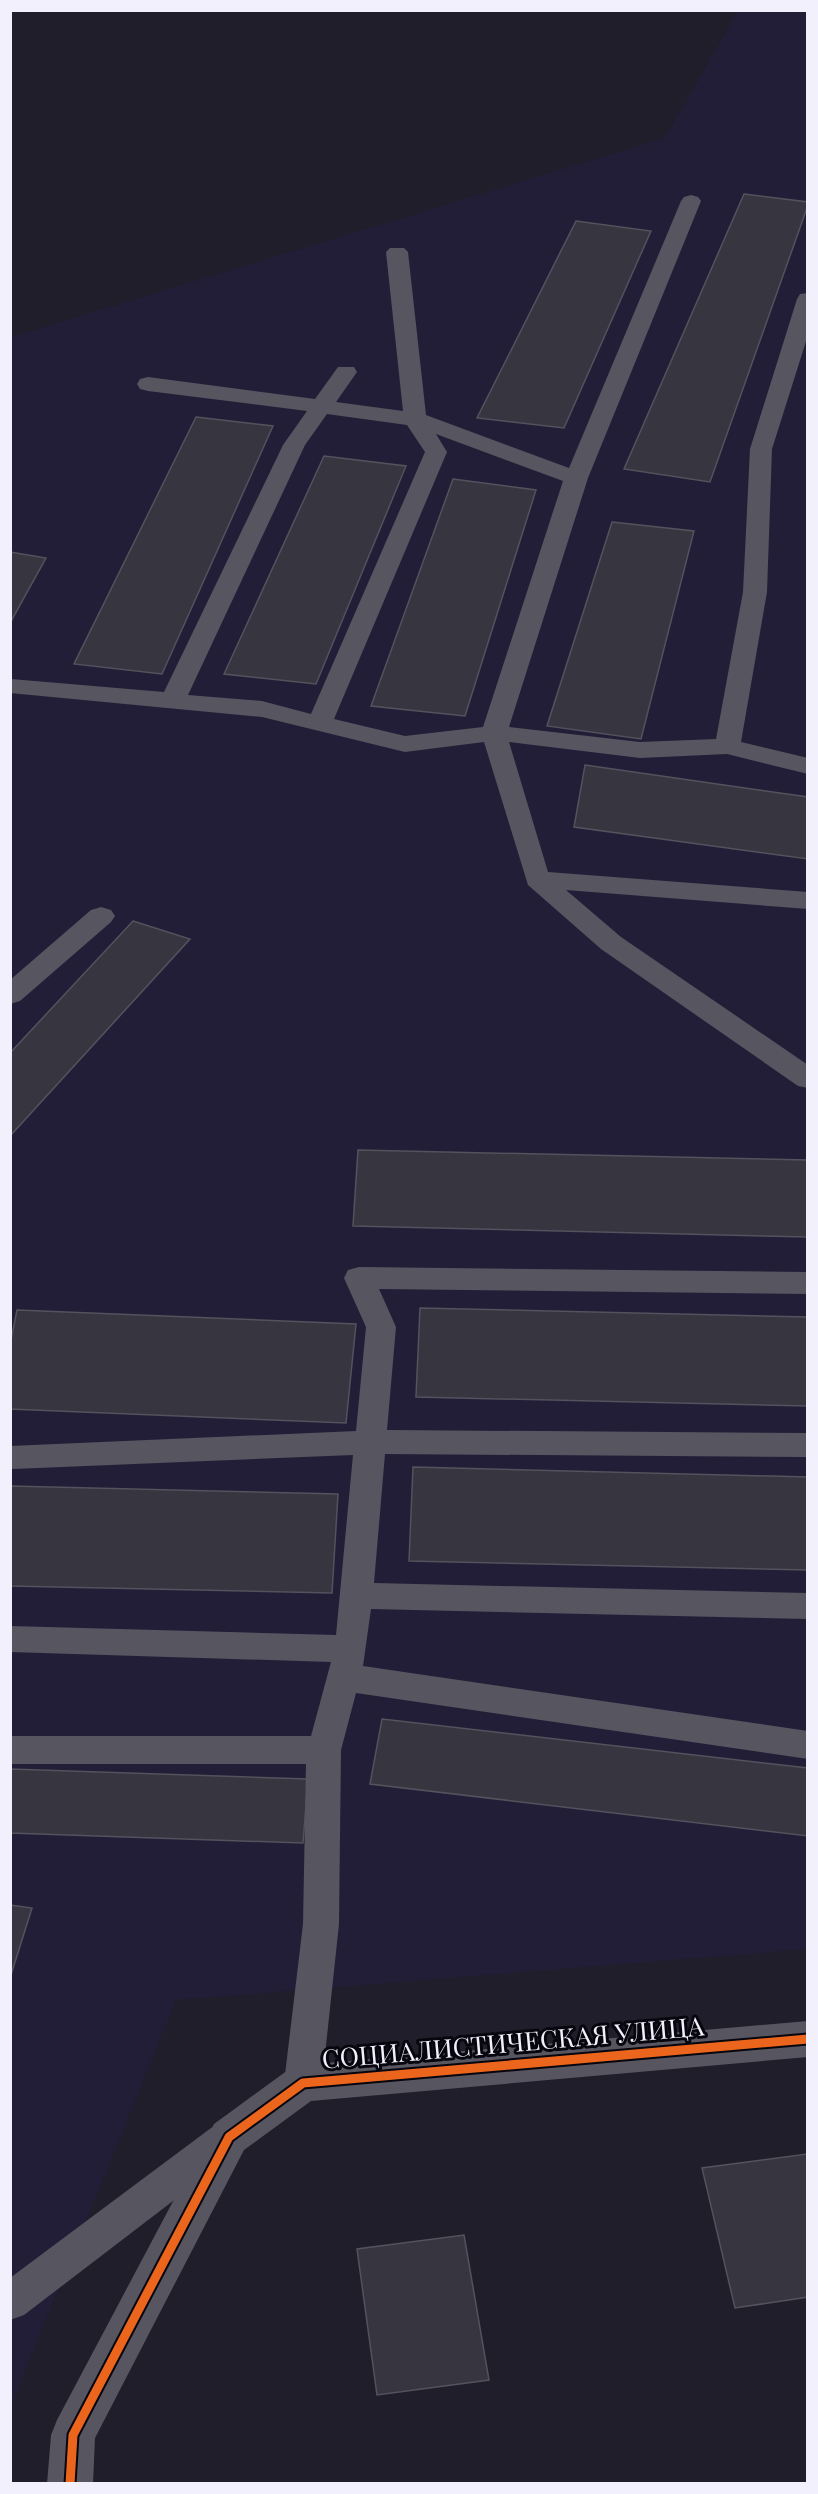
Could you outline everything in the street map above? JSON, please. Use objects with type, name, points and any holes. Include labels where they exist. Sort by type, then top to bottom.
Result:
[{"type":"street","name":"СОЦИАЛИСТИЧЕСКАЯ УЛИЦА","points":[[70,2484],[73,2435],[229,2137],[303,2083],[807,2038]]},
{"type":"lane","points":[[691,201],[576,478],[494,733],[537,879],[611,943],[807,1079]]},
{"type":"lane","points":[[320,723],[436,452],[415,419],[397,252]]},
{"type":"lane","points":[[728,746],[755,592],[761,449],[807,299]]},
{"type":"lane","points":[[172,700],[294,445],[346,372]]},
{"type":"lane","points":[[148,384],[415,419],[576,478]]},
{"type":"lane","points":[[11,686],[262,709],[405,744],[494,733],[640,750],[728,746],[807,766]]},
{"type":"lane","points":[[537,879],[807,901]]},
{"type":"lane","points":[[10,995],[100,916]]},
{"type":"lane","points":[[303,2083],[321,1924],[324,1750],[347,1663],[356,1596],[381,1327],[360,1278],[807,1283]]},
{"type":"lane","points":[[13,1457],[370,1442],[807,1445]]},
{"type":"lane","points":[[356,1596],[807,1606]]},
{"type":"lane","points":[[10,1640],[347,1663],[807,1745]]},
{"type":"lane","points":[[10,1750],[324,1750]]},
{"type":"lane","points":[[10,2302],[229,2137]]},
{"type":"shaded area","points":[[738,11],[807,11],[807,1949],[176,2000],[11,2405],[11,337],[665,138]]},
{"type":"building","points":[[744,194],[808,202],[808,205],[710,482],[624,469]]},
{"type":"building","points":[[576,221],[651,231],[564,428],[477,418]]},
{"type":"building","points":[[196,417],[273,426],[162,674],[74,664]]},
{"type":"building","points":[[324,456],[406,466],[316,684],[224,674]]},
{"type":"building","points":[[453,479],[536,490],[465,716],[371,706]]},
{"type":"building","points":[[612,522],[694,531],[641,739],[547,726]]},
{"type":"building","points":[[10,552],[46,558],[10,623]]},
{"type":"building","points":[[585,765],[808,797],[808,859],[574,827]]},
{"type":"building","points":[[133,921],[190,939],[10,1136],[10,1053]]},
{"type":"building","points":[[358,1150],[808,1160],[808,1237],[353,1226]]},
{"type":"building","points":[[420,1308],[808,1317],[808,1406],[416,1397]]},
{"type":"building","points":[[17,1310],[356,1324],[346,1423],[10,1409],[10,1345]]},
{"type":"building","points":[[413,1467],[808,1477],[808,1570],[409,1561]]},
{"type":"building","points":[[10,1486],[338,1494],[332,1593],[10,1586]]},
{"type":"building","points":[[382,1719],[808,1768],[808,1836],[370,1784]]},
{"type":"building","points":[[10,1769],[308,1779],[303,1843],[10,1833]]},
{"type":"building","points":[[10,1905],[32,1908],[10,1978]]},
{"type":"building","points":[[807,2154],[808,2297],[735,2308],[702,2168]]},
{"type":"building","points":[[464,2235],[489,2380],[377,2395],[357,2249]]},
{"type":"cycle path","points":[[70,2484],[73,2435],[229,2137],[303,2083],[808,2039]]}]
